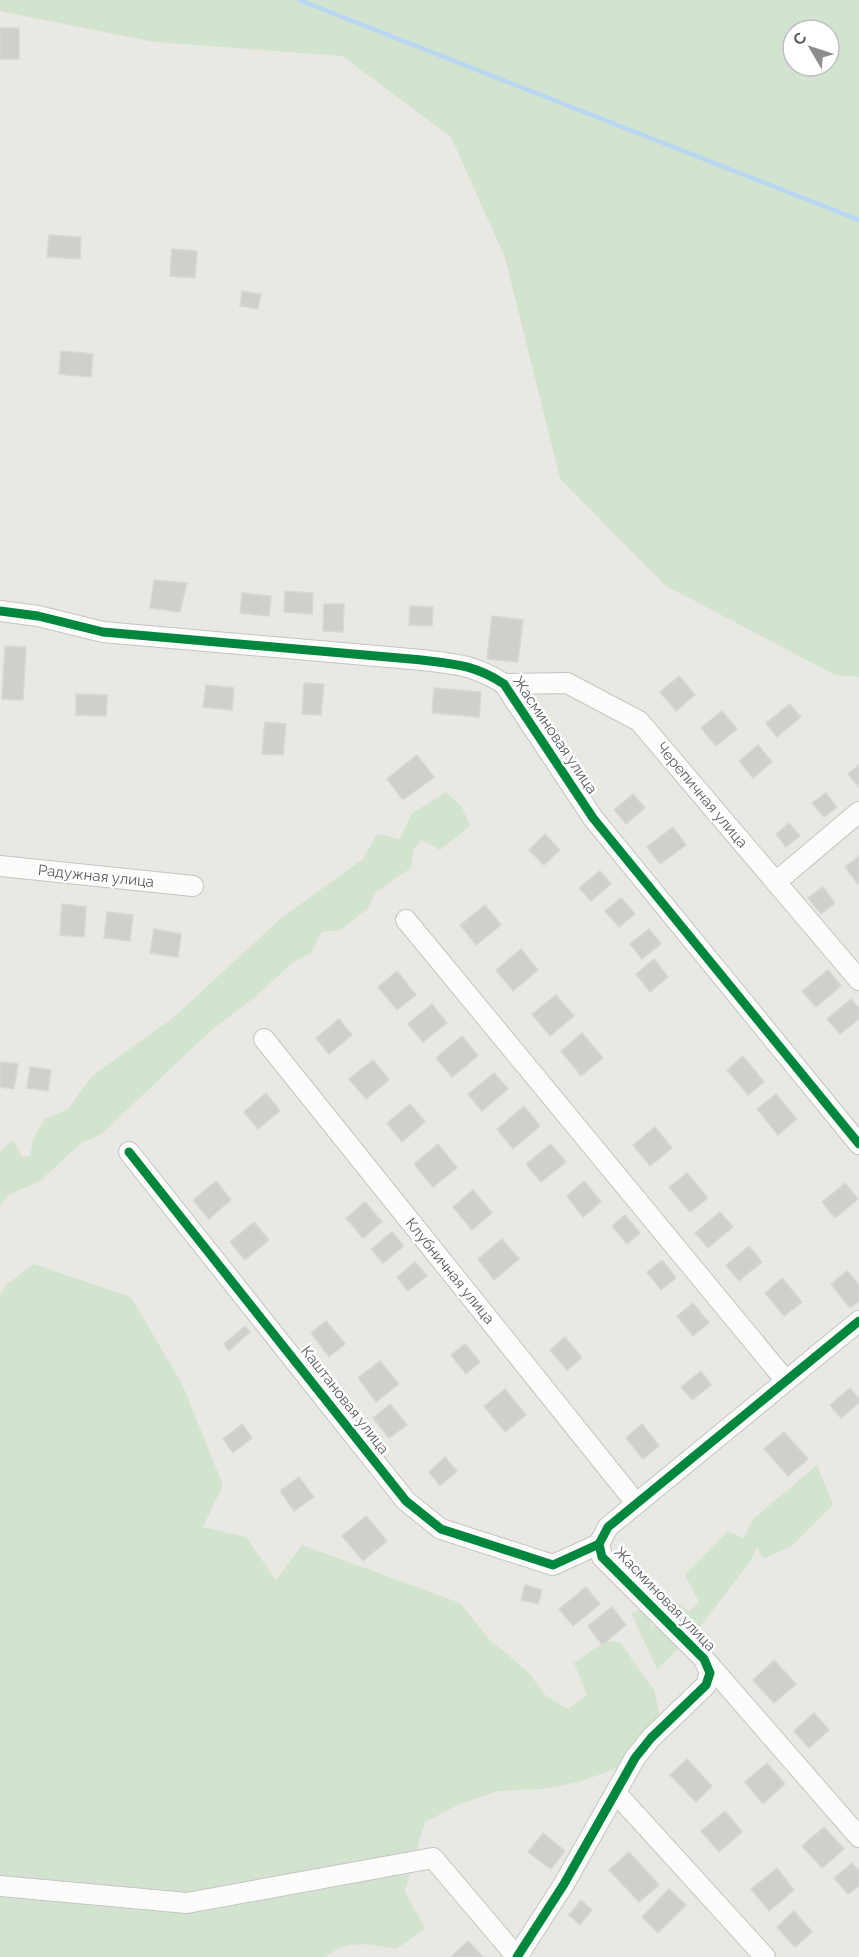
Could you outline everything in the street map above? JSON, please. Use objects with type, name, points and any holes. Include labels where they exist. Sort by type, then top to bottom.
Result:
[{"type":"street","name":"Жасминовая улица","points":[[0,611],[38,616],[103,632],[462,665],[487,672],[504,684],[592,818],[859,1144]]},
{"type":"street","name":"Черепичная улица","points":[[504,684],[567,683],[639,721],[859,980]]},
{"type":"street","points":[[776,882],[859,812]]},
{"type":"street","name":"Радужная улица","points":[[0,866],[193,886]]},
{"type":"street","points":[[406,920],[786,1381]]},
{"type":"street","name":"Клубничная улица","points":[[264,1039],[636,1503]]},
{"type":"street","name":"Каштановая улица","points":[[129,1152],[406,1501],[441,1529],[553,1565],[599,1545]]},
{"type":"street","name":"Жасминовая улица","points":[[517,1957],[564,1884],[635,1758],[651,1738],[706,1685],[710,1673],[704,1659],[602,1557],[599,1545],[608,1527],[859,1321]]},
{"type":"street","points":[[704,1659],[859,1837]]},
{"type":"street","points":[[616,1793],[765,1957]]},
{"type":"street","points":[[0,1886],[187,1903],[433,1858],[517,1957]]},
{"type":"green space","points":[[0,0],[859,0],[859,677],[835,675],[666,586],[560,479],[505,258],[451,137],[342,56],[155,42],[0,11]]},
{"type":"green space","points":[[446,792],[462,807],[470,826],[440,850],[422,840],[414,849],[411,868],[376,892],[368,908],[341,930],[322,932],[311,953],[292,963],[255,997],[214,1028],[100,1135],[81,1143],[40,1181],[8,1195],[0,1206],[0,1152],[13,1140],[22,1157],[30,1156],[33,1139],[45,1119],[68,1109],[92,1076],[174,1017],[280,919],[363,859],[377,834],[400,839],[412,813]]},
{"type":"green space","points":[[34,1264],[131,1297],[183,1386],[223,1485],[203,1527],[246,1537],[276,1580],[302,1545],[460,1603],[489,1639],[529,1673],[546,1696],[568,1709],[587,1695],[574,1663],[606,1641],[620,1642],[654,1690],[661,1721],[618,1768],[579,1782],[541,1789],[498,1791],[460,1804],[425,1822],[405,1891],[425,1929],[396,1949],[359,1944],[342,1947],[325,1957],[0,1957],[0,1295],[6,1285]]},
{"type":"green space","points":[[817,1465],[833,1505],[792,1546],[763,1559],[757,1547],[750,1562],[695,1633],[657,1669],[631,1613],[648,1606],[652,1628],[677,1602],[689,1612],[699,1602],[685,1575],[728,1531],[743,1538],[753,1519]]},
{"type":"building","points":[[0,28],[19,28],[19,59],[0,59]]},
{"type":"building","points":[[49,235],[81,237],[80,259],[47,257]]},
{"type":"building","points":[[172,249],[197,251],[195,278],[170,276]]},
{"type":"building","points":[[242,291],[261,294],[258,309],[240,306]]},
{"type":"building","points":[[61,351],[93,354],[91,377],[59,374]]},
{"type":"building","points":[[154,580],[187,583],[180,612],[150,608]]},
{"type":"building","points":[[285,591],[313,593],[312,614],[284,612]]},
{"type":"building","points":[[242,593],[271,596],[269,616],[240,613]]},
{"type":"building","points":[[324,604],[344,604],[343,632],[323,631]]},
{"type":"building","points":[[410,606],[433,607],[432,626],[409,625]]},
{"type":"building","points":[[492,616],[523,620],[518,662],[487,659]]},
{"type":"building","points":[[5,646],[26,647],[23,700],[2,699]]},
{"type":"building","points":[[679,676],[695,695],[676,711],[660,692]]},
{"type":"building","points":[[304,683],[324,684],[321,715],[302,714]]},
{"type":"building","points":[[206,685],[234,688],[232,710],[203,707]]},
{"type":"building","points":[[434,688],[481,692],[479,717],[432,713]]},
{"type":"building","points":[[76,694],[107,695],[106,716],[76,715]]},
{"type":"building","points":[[790,704],[801,717],[777,737],[766,723]]},
{"type":"building","points":[[722,711],[737,729],[716,746],[701,728]]},
{"type":"building","points":[[265,722],[286,724],[283,755],[262,754]]},
{"type":"building","points":[[758,745],[772,762],[753,778],[739,761]]},
{"type":"building","points":[[417,755],[434,777],[403,800],[387,779]]},
{"type":"building","points":[[859,765],[859,787],[848,774]]},
{"type":"building","points":[[826,793],[837,807],[824,817],[812,803]]},
{"type":"building","points":[[633,794],[645,808],[626,824],[614,810]]},
{"type":"building","points":[[789,823],[800,836],[786,847],[776,834]]},
{"type":"building","points":[[673,827],[686,845],[660,864],[647,847]]},
{"type":"building","points":[[545,834],[560,850],[544,865],[529,850]]},
{"type":"building","points":[[859,856],[859,883],[858,884],[845,867]]},
{"type":"building","points":[[600,871],[611,884],[591,901],[579,888]]},
{"type":"building","points":[[823,887],[835,903],[821,914],[808,898]]},
{"type":"building","points":[[621,898],[635,914],[619,927],[605,911]]},
{"type":"building","points":[[62,904],[86,907],[84,937],[60,935]]},
{"type":"building","points":[[485,905],[501,925],[476,945],[460,925]]},
{"type":"building","points":[[107,912],[133,915],[130,941],[104,938]]},
{"type":"building","points":[[154,929],[181,934],[178,957],[150,953]]},
{"type":"building","points":[[649,929],[661,944],[642,959],[630,944]]},
{"type":"building","points":[[521,949],[538,970],[513,991],[496,970]]},
{"type":"building","points":[[654,959],[668,977],[650,992],[636,974]]},
{"type":"building","points":[[828,970],[841,986],[816,1007],[802,991]]},
{"type":"building","points":[[397,971],[416,995],[397,1010],[378,987]]},
{"type":"building","points":[[556,995],[574,1016],[550,1036],[532,1014]]},
{"type":"building","points":[[851,999],[859,1008],[859,1019],[840,1034],[827,1019]]},
{"type":"building","points":[[432,1004],[447,1023],[423,1042],[408,1024]]},
{"type":"building","points":[[339,1019],[352,1035],[329,1054],[316,1038]]},
{"type":"building","points":[[582,1033],[603,1058],[581,1076],[561,1051]]},
{"type":"building","points":[[462,1036],[478,1056],[452,1077],[436,1058]]},
{"type":"building","points":[[743,1056],[764,1082],[748,1095],[727,1070]]},
{"type":"building","points":[[373,1060],[389,1080],[366,1099],[349,1079]]},
{"type":"building","points":[[0,1062],[18,1064],[14,1089],[0,1087]]},
{"type":"building","points":[[30,1067],[51,1070],[48,1091],[27,1088]]},
{"type":"building","points":[[494,1073],[508,1089],[482,1111],[468,1094]]},
{"type":"building","points":[[266,1093],[280,1111],[258,1129],[244,1112]]},
{"type":"building","points":[[776,1094],[797,1119],[778,1135],[757,1109]]},
{"type":"building","points":[[410,1104],[425,1122],[402,1142],[387,1123]]},
{"type":"building","points":[[524,1106],[540,1126],[513,1149],[497,1129]]},
{"type":"building","points":[[655,1127],[672,1148],[650,1166],[633,1145]]},
{"type":"building","points":[[438,1144],[457,1168],[433,1187],[414,1164]]},
{"type":"building","points":[[551,1144],[566,1162],[541,1182],[526,1164]]},
{"type":"building","points":[[687,1173],[708,1198],[690,1212],[669,1187]]},
{"type":"building","points":[[216,1181],[231,1200],[209,1219],[193,1200]]},
{"type":"building","points":[[584,1181],[601,1202],[583,1217],[567,1196]]},
{"type":"building","points":[[845,1183],[858,1199],[835,1218],[822,1202]]},
{"type":"building","points":[[473,1190],[492,1213],[472,1230],[453,1207]]},
{"type":"building","points":[[365,1202],[382,1222],[363,1238],[346,1218]]},
{"type":"building","points":[[720,1212],[733,1227],[708,1248],[695,1233]]},
{"type":"building","points":[[625,1215],[640,1233],[627,1244],[612,1226]]},
{"type":"building","points":[[254,1222],[269,1240],[245,1260],[230,1242]]},
{"type":"building","points":[[392,1232],[404,1246],[383,1263],[371,1249]]},
{"type":"building","points":[[502,1239],[519,1259],[494,1280],[478,1259]]},
{"type":"building","points":[[749,1246],[762,1262],[739,1281],[726,1265]]},
{"type":"building","points":[[662,1260],[676,1278],[661,1290],[647,1272]]},
{"type":"building","points":[[415,1262],[427,1276],[408,1291],[397,1277]]},
{"type":"building","points":[[847,1271],[859,1285],[859,1301],[850,1308],[831,1284]]},
{"type":"building","points":[[782,1278],[802,1302],[784,1316],[765,1293]]},
{"type":"building","points":[[693,1303],[709,1323],[693,1336],[677,1316]]},
{"type":"building","points":[[326,1321],[345,1344],[329,1357],[311,1333]]},
{"type":"building","points":[[245,1326],[250,1332],[229,1351],[224,1344]]},
{"type":"building","points":[[565,1337],[582,1358],[567,1370],[550,1350]]},
{"type":"building","points":[[465,1344],[480,1362],[466,1374],[451,1355]]},
{"type":"building","points":[[380,1361],[399,1384],[376,1402],[358,1378]]},
{"type":"building","points":[[701,1371],[711,1385],[692,1400],[681,1387]]},
{"type":"building","points":[[850,1388],[859,1399],[859,1403],[841,1418],[830,1405]]},
{"type":"building","points":[[505,1389],[526,1415],[505,1432],[484,1406]]},
{"type":"building","points":[[390,1404],[407,1425],[389,1438],[373,1418]]},
{"type":"building","points":[[242,1424],[252,1438],[233,1453],[223,1439]]},
{"type":"building","points":[[642,1424],[659,1446],[643,1459],[626,1438]]},
{"type":"building","points":[[784,1432],[808,1459],[788,1476],[764,1449]]},
{"type":"building","points":[[445,1457],[457,1471],[440,1486],[429,1472]]},
{"type":"building","points":[[299,1477],[314,1497],[294,1511],[280,1491]]},
{"type":"building","points":[[366,1516],[387,1541],[363,1561],[342,1536]]},
{"type":"building","points":[[525,1585],[542,1590],[538,1604],[521,1600]]},
{"type":"building","points":[[586,1587],[600,1604],[573,1626],[559,1609]]},
{"type":"building","points":[[612,1607],[626,1625],[602,1645],[588,1626]]},
{"type":"building","points":[[774,1660],[796,1684],[774,1703],[753,1680]]},
{"type":"building","points":[[814,1713],[829,1730],[809,1748],[794,1731]]},
{"type":"building","points":[[687,1759],[712,1786],[696,1802],[670,1775]]},
{"type":"building","points":[[767,1763],[785,1784],[763,1804],[745,1782]]},
{"type":"building","points":[[725,1811],[742,1832],[719,1852],[701,1831]]},
{"type":"building","points":[[824,1827],[844,1849],[822,1868],[802,1846]]},
{"type":"building","points":[[543,1833],[565,1851],[551,1869],[528,1852]]},
{"type":"building","points":[[629,1852],[659,1885],[639,1902],[609,1870]]},
{"type":"building","points":[[852,1863],[859,1871],[859,1886],[848,1894],[834,1878]]},
{"type":"building","points":[[777,1868],[794,1890],[769,1911],[751,1889]]},
{"type":"building","points":[[669,1889],[686,1905],[658,1933],[642,1917]]},
{"type":"building","points":[[581,1900],[592,1910],[580,1925],[569,1915]]},
{"type":"building","points":[[794,1911],[812,1932],[795,1947],[777,1927]]},
{"type":"building","points":[[468,1941],[483,1957],[451,1957]]},
{"type":"waterway","points":[[299,0],[859,220]]},
{"type":"cycle path","points":[[0,611],[38,616],[103,632],[445,663],[474,669],[504,684],[593,818],[859,1144]]},
{"type":"cycle path","points":[[129,1152],[406,1501],[441,1529],[553,1565],[599,1544]]},
{"type":"cycle path","points":[[517,1957],[564,1884],[635,1758],[651,1738],[706,1685],[710,1673],[704,1659],[602,1557],[599,1544],[608,1527],[859,1321]]}]
